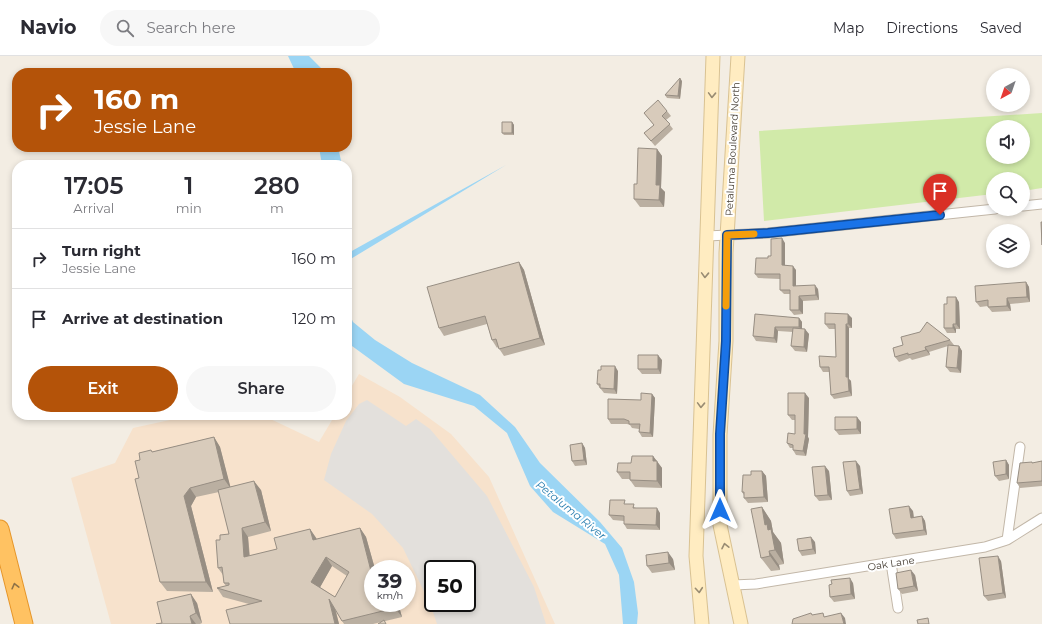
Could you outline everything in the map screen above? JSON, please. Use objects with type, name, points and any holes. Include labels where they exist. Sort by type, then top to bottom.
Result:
[{"type":"highway","points":[[0,529],[24,624]]},
{"type":"main road","points":[[702,624],[696,556],[713,56]]},
{"type":"main road","name":"Petaluma Boulevard North","points":[[738,56],[727,235],[726,341],[720,434],[720,525],[741,624]]},
{"type":"street","points":[[1030,205],[1042,204]]},
{"type":"street","points":[[706,236],[768,233],[986,210]]},
{"type":"street","points":[[1008,540],[1020,448]]},
{"type":"street","name":"Oak Lane","points":[[733,584],[756,584],[985,547],[1008,540],[1042,518]]},
{"type":"street","points":[[891,563],[898,608]]},
{"type":"shaded area","points":[[359,374],[400,397],[451,434],[489,477],[555,624],[111,624],[71,478],[115,463],[133,428],[170,420],[273,420],[319,442],[332,420],[352,420],[352,386]]},
{"type":"shaded area","points":[[367,400],[406,426],[416,419],[430,429],[487,496],[534,587],[546,624],[437,624],[433,612],[476,612],[476,560],[424,560],[424,592],[416,575],[416,560],[409,560],[403,548],[372,514],[324,480],[331,454],[346,421],[352,420],[352,413],[359,404]]},
{"type":"green space","points":[[1042,113],[1042,188],[1030,190],[1030,172],[986,172],[986,195],[764,221],[759,131]]},
{"type":"water","points":[[288,56],[309,56],[321,68],[294,68]]},
{"type":"water","points":[[320,152],[339,152],[341,160],[321,160]]},
{"type":"water","points":[[506,165],[352,258],[352,251]]},
{"type":"water","name":"Petaluma River","points":[[352,320],[375,340],[412,363],[480,395],[515,427],[540,463],[600,522],[622,548],[634,582],[638,613],[637,624],[623,624],[619,575],[605,544],[553,512],[530,486],[507,433],[474,406],[404,384],[352,346]]},
{"type":"building","points":[[680,78],[678,96],[665,95]]},
{"type":"building","points":[[658,100],[667,111],[662,116],[670,124],[651,141],[644,133],[654,125],[644,113]]},
{"type":"building","points":[[502,122],[512,122],[512,133],[502,133]]},
{"type":"building","points":[[638,148],[657,149],[656,185],[660,185],[659,200],[634,199],[634,184],[637,184]]},
{"type":"building","points":[[1041,222],[1042,222],[1042,245]]},
{"type":"building","points":[[782,238],[782,265],[793,266],[793,286],[815,285],[816,295],[799,296],[799,310],[790,310],[790,290],[780,290],[780,274],[755,274],[756,258],[768,258],[768,256],[771,256],[771,239]]},
{"type":"building","points":[[519,262],[540,338],[499,349],[496,339],[492,340],[485,316],[439,328],[427,287]]},
{"type":"building","points":[[1026,282],[1027,297],[1007,298],[1007,306],[988,307],[988,300],[976,302],[975,286]]},
{"type":"building","points":[[947,297],[956,297],[956,324],[953,324],[953,328],[944,328],[944,304],[947,304]]},
{"type":"building","points":[[825,313],[848,314],[848,324],[846,324],[846,377],[848,377],[849,391],[831,395],[829,367],[820,367],[819,356],[836,357],[835,324],[825,324]]},
{"type":"building","points":[[755,314],[799,318],[799,327],[775,327],[774,338],[753,336]]},
{"type":"building","points":[[927,322],[950,340],[925,347],[926,350],[895,357],[893,348],[903,345],[901,337],[920,332]]},
{"type":"building","points":[[793,328],[805,329],[804,347],[791,346]]},
{"type":"building","points":[[948,345],[959,346],[957,368],[946,367]]},
{"type":"building","points":[[638,355],[658,355],[658,369],[638,369]]},
{"type":"building","points":[[601,366],[615,366],[614,389],[600,388],[600,384],[597,384],[598,370],[601,370]]},
{"type":"building","points":[[641,393],[652,394],[650,433],[639,432],[640,424],[629,424],[629,421],[624,419],[608,419],[608,399],[641,400]]},
{"type":"building","points":[[788,393],[805,393],[804,434],[806,434],[803,451],[793,450],[793,445],[787,443],[788,433],[795,434],[795,415],[788,415]]},
{"type":"building","points":[[835,417],[857,417],[857,429],[835,430]]},
{"type":"building","points":[[214,437],[224,479],[190,488],[184,496],[206,582],[160,582],[135,479],[139,478],[135,461],[140,460],[139,453],[151,450],[152,452]]},
{"type":"building","points":[[582,443],[584,460],[572,461],[570,445]]},
{"type":"building","points":[[632,456],[653,456],[653,461],[657,461],[657,481],[630,480],[630,472],[617,472],[618,463],[631,463]]},
{"type":"building","points":[[1006,460],[1006,474],[995,476],[993,462]]},
{"type":"building","points":[[856,461],[860,489],[847,491],[843,462]]},
{"type":"building","points":[[1042,461],[1042,481],[1017,483],[1020,463]]},
{"type":"building","points":[[825,466],[828,495],[815,496],[812,467]]},
{"type":"building","points":[[751,471],[762,471],[764,497],[744,498],[744,492],[742,492],[743,475],[751,475]]},
{"type":"building","points":[[254,481],[265,522],[242,528],[244,557],[277,549],[274,538],[310,529],[313,540],[360,528],[368,560],[364,560],[364,612],[379,612],[342,621],[329,599],[335,624],[230,624],[226,610],[262,601],[217,588],[229,585],[229,583],[224,583],[222,567],[218,568],[216,540],[220,540],[220,535],[229,534],[218,490]],"holes":[[[326,557],[349,572],[335,597],[311,582]]]},
{"type":"building","points":[[610,500],[625,500],[624,504],[634,504],[633,508],[657,508],[656,525],[624,524],[624,516],[609,515]]},
{"type":"building","points":[[909,506],[911,518],[922,516],[924,530],[893,534],[889,509]]},
{"type":"building","points":[[762,507],[765,525],[767,524],[768,530],[771,529],[775,550],[769,551],[770,556],[761,558],[751,509]]},
{"type":"building","points":[[811,537],[813,549],[799,551],[797,539]]},
{"type":"building","points":[[668,552],[669,563],[647,566],[646,555]]},
{"type":"building","points":[[998,556],[1003,593],[984,596],[979,558]]},
{"type":"building","points":[[911,570],[914,586],[898,589],[896,573]]},
{"type":"building","points":[[850,578],[851,594],[830,597],[829,585],[832,584],[831,580]]},
{"type":"building","points":[[191,594],[196,613],[190,616],[192,624],[156,624],[162,623],[157,602]]},
{"type":"building","points":[[811,613],[812,615],[823,613],[824,617],[841,613],[844,624],[792,624],[793,619]]},
{"type":"building","points":[[928,618],[929,624],[918,624],[917,620]]},
{"type":"building","points":[[384,620],[386,624],[378,624]]},
{"type":"slow traffic","points":[[726,306],[727,235],[754,234]]},
{"type":"route","points":[[720,510],[720,434],[726,341],[727,235],[768,233],[940,215]]}]
